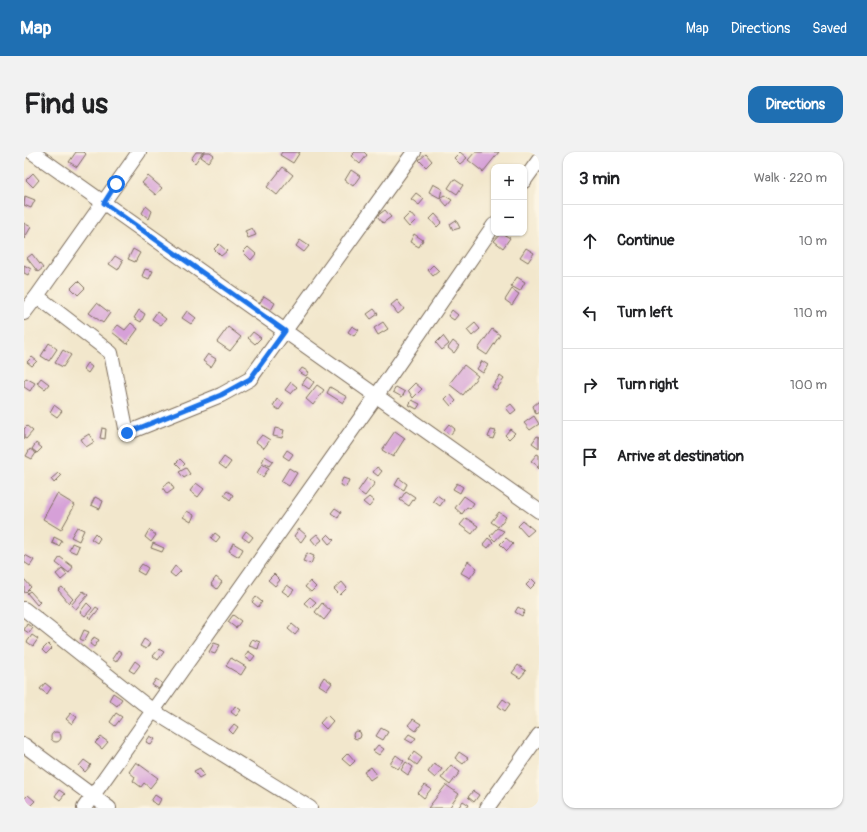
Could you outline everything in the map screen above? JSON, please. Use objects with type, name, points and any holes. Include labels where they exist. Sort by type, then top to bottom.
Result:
[{"type":"street","points":[[32,152],[539,511]]},
{"type":"street","points":[[24,313],[31,296],[104,203],[139,152]]},
{"type":"street","points":[[31,296],[111,353],[127,433],[221,395],[250,379],[414,152]]},
{"type":"street","points":[[527,177],[539,160]]},
{"type":"street","points":[[84,808],[377,396],[491,229]]},
{"type":"street","points":[[24,609],[153,711],[310,808]]},
{"type":"street","points":[[487,808],[539,735]]},
{"type":"street","points":[[24,745],[110,808]]},
{"type":"building","points":[[76,152],[84,152],[86,154],[77,167],[69,162]]},
{"type":"building","points":[[196,152],[203,152],[195,163],[191,159]]},
{"type":"building","points":[[204,152],[210,152],[214,155],[208,162],[201,157]]},
{"type":"building","points":[[282,152],[300,152],[293,163],[280,155]]},
{"type":"building","points":[[355,152],[364,152],[367,155],[360,164],[351,156]]},
{"type":"building","points":[[460,152],[467,158],[460,164],[454,158]]},
{"type":"building","points":[[475,152],[499,152],[483,172],[468,160]]},
{"type":"building","points":[[426,154],[432,161],[426,167],[419,160]]},
{"type":"building","points":[[283,167],[293,175],[277,195],[267,187]]},
{"type":"building","points":[[351,170],[360,176],[353,186],[345,180]]},
{"type":"building","points":[[33,173],[39,180],[33,187],[26,180]]},
{"type":"building","points":[[148,176],[162,188],[156,195],[142,183]]},
{"type":"building","points":[[454,179],[463,185],[457,194],[448,188]]},
{"type":"building","points":[[433,184],[442,189],[440,198],[429,192]]},
{"type":"building","points":[[416,193],[424,199],[419,205],[411,199]]},
{"type":"building","points":[[444,195],[452,200],[447,206],[440,198]]},
{"type":"building","points":[[25,196],[35,200],[31,208],[24,205]]},
{"type":"building","points":[[146,206],[152,211],[149,219],[142,213]]},
{"type":"building","points":[[385,210],[391,217],[383,223],[377,216]]},
{"type":"building","points":[[410,213],[416,220],[409,227],[403,220]]},
{"type":"building","points":[[435,214],[442,222],[437,227],[430,219]]},
{"type":"building","points":[[456,220],[460,228],[453,230],[450,224]]},
{"type":"building","points":[[24,223],[31,227],[24,239]]},
{"type":"building","points":[[252,228],[256,235],[248,238],[245,231]]},
{"type":"building","points":[[414,234],[423,240],[419,247],[410,242]]},
{"type":"building","points":[[498,236],[506,236],[510,238],[503,248],[494,241]]},
{"type":"building","points":[[300,240],[309,246],[304,252],[296,246]]},
{"type":"building","points":[[219,244],[227,251],[221,256],[214,249]]},
{"type":"building","points":[[248,247],[256,254],[251,260],[243,252]]},
{"type":"building","points":[[526,248],[534,253],[528,262],[520,257]]},
{"type":"building","points":[[133,249],[140,253],[135,262],[128,259]]},
{"type":"building","points":[[32,254],[43,268],[38,272],[27,258]]},
{"type":"building","points":[[115,256],[123,261],[118,270],[109,264]]},
{"type":"building","points":[[24,265],[31,269],[28,275],[24,273]]},
{"type":"building","points":[[433,265],[439,271],[433,276],[428,270]]},
{"type":"building","points":[[145,269],[153,271],[149,279],[142,276]]},
{"type":"building","points":[[517,277],[525,282],[520,291],[511,286]]},
{"type":"building","points":[[78,281],[85,288],[78,295],[71,288]]},
{"type":"building","points":[[512,289],[519,294],[512,305],[505,300]]},
{"type":"building","points":[[264,296],[275,303],[271,310],[259,304]]},
{"type":"building","points":[[397,300],[404,309],[398,314],[391,305]]},
{"type":"building","points":[[97,303],[110,313],[103,323],[89,313]]},
{"type":"building","points":[[374,309],[378,314],[371,319],[367,314]]},
{"type":"building","points":[[139,310],[145,314],[141,322],[134,318]]},
{"type":"building","points":[[452,310],[458,315],[454,320],[448,316]]},
{"type":"building","points":[[187,311],[196,318],[191,324],[182,318]]},
{"type":"building","points":[[157,312],[166,319],[161,325],[152,319]]},
{"type":"building","points":[[383,322],[388,329],[378,335],[374,328]]},
{"type":"building","points":[[131,323],[138,329],[127,344],[112,332],[118,325],[125,330]]},
{"type":"building","points":[[475,323],[480,329],[472,336],[467,330]]},
{"type":"building","points":[[352,326],[359,330],[354,336],[348,332]]},
{"type":"building","points":[[228,327],[241,337],[230,351],[217,342]]},
{"type":"building","points":[[492,329],[500,335],[487,355],[478,349]]},
{"type":"building","points":[[253,332],[261,338],[255,344],[248,338]]},
{"type":"building","points":[[443,336],[449,344],[442,350],[436,343]]},
{"type":"building","points":[[453,341],[459,346],[454,353],[448,348]]},
{"type":"building","points":[[49,343],[57,349],[49,361],[41,356]]},
{"type":"building","points":[[63,350],[71,355],[63,367],[55,363]]},
{"type":"building","points":[[208,354],[216,359],[211,367],[203,361]]},
{"type":"building","points":[[32,357],[37,361],[32,366],[27,362]]},
{"type":"building","points":[[482,361],[488,365],[483,373],[477,369]]},
{"type":"building","points":[[87,363],[92,367],[88,373],[83,369]]},
{"type":"building","points":[[464,365],[478,376],[463,395],[449,384]]},
{"type":"building","points":[[302,368],[309,372],[306,376],[299,372]]},
{"type":"building","points":[[500,376],[504,379],[496,390],[492,387]]},
{"type":"building","points":[[307,377],[314,382],[309,389],[302,384]]},
{"type":"building","points":[[26,378],[35,383],[30,391],[24,387],[24,381]]},
{"type":"building","points":[[41,378],[49,384],[45,389],[37,383]]},
{"type":"building","points":[[291,382],[297,387],[291,394],[285,390]]},
{"type":"building","points":[[415,383],[422,389],[413,398],[408,390]]},
{"type":"building","points":[[317,385],[324,390],[313,405],[306,399]]},
{"type":"building","points":[[330,387],[347,397],[343,403],[327,393]]},
{"type":"building","points":[[396,387],[405,392],[402,397],[393,392]]},
{"type":"building","points":[[450,394],[456,401],[451,406],[445,399]]},
{"type":"building","points":[[277,399],[284,403],[279,410],[273,406]]},
{"type":"building","points":[[412,400],[420,404],[417,409],[409,405]]},
{"type":"building","points":[[539,401],[539,412],[536,414],[533,406]]},
{"type":"building","points":[[511,404],[516,410],[511,414],[506,408]]},
{"type":"building","points":[[54,405],[62,411],[57,417],[50,412]]},
{"type":"building","points":[[534,416],[539,424],[530,430],[524,423]]},
{"type":"building","points":[[449,424],[455,429],[450,435],[444,430]]},
{"type":"building","points":[[27,426],[33,431],[26,439],[24,438],[24,429]]},
{"type":"building","points":[[102,428],[106,429],[105,439],[100,438]]},
{"type":"building","points":[[275,428],[284,430],[282,438],[273,436]]},
{"type":"building","points":[[510,429],[515,433],[509,439],[505,435]]},
{"type":"building","points":[[491,430],[496,431],[493,439],[488,437]]},
{"type":"building","points":[[395,431],[405,438],[393,457],[382,450]]},
{"type":"building","points":[[89,434],[94,442],[86,447],[81,439]]},
{"type":"building","points":[[262,435],[270,440],[264,448],[256,442]]},
{"type":"building","points":[[537,436],[539,437],[539,448],[532,443]]},
{"type":"building","points":[[36,443],[42,448],[37,453],[32,449]]},
{"type":"building","points":[[30,449],[36,453],[32,459],[26,456]]},
{"type":"building","points":[[287,450],[293,454],[289,460],[283,456]]},
{"type":"building","points":[[537,454],[539,455],[539,469],[537,467],[538,466],[531,461]]},
{"type":"building","points":[[265,456],[273,461],[269,466],[262,462]]},
{"type":"building","points":[[224,457],[231,462],[226,469],[219,464]]},
{"type":"building","points":[[180,459],[185,464],[181,468],[176,463]]},
{"type":"building","points":[[262,464],[269,468],[263,477],[257,473]]},
{"type":"building","points":[[377,467],[382,471],[378,476],[373,472]]},
{"type":"building","points":[[186,468],[190,474],[184,478],[179,472]]},
{"type":"building","points":[[289,468],[297,473],[289,486],[281,481]]},
{"type":"building","points":[[58,473],[61,476],[54,483],[51,479]]},
{"type":"building","points":[[343,478],[349,480],[346,487],[340,485]]},
{"type":"building","points":[[367,478],[375,483],[365,496],[358,491]]},
{"type":"building","points":[[399,478],[407,484],[404,490],[395,485]]},
{"type":"building","points":[[170,482],[174,489],[167,494],[162,487]]},
{"type":"building","points":[[196,483],[204,489],[198,497],[190,491]]},
{"type":"building","points":[[457,483],[463,487],[460,493],[453,489]]},
{"type":"building","points":[[227,491],[233,495],[230,500],[224,495]]},
{"type":"building","points":[[406,491],[415,497],[409,506],[400,500]]},
{"type":"building","points":[[57,494],[75,505],[61,530],[43,519]]},
{"type":"building","points":[[437,495],[444,500],[440,506],[433,501]]},
{"type":"building","points":[[464,496],[474,503],[470,509],[467,507],[462,514],[455,508]]},
{"type":"building","points":[[95,497],[103,501],[100,509],[91,505]]},
{"type":"building","points":[[369,497],[374,501],[369,507],[363,502]]},
{"type":"building","points":[[335,508],[341,512],[338,518],[331,513]]},
{"type":"building","points":[[187,511],[194,515],[191,522],[183,517]]},
{"type":"building","points":[[499,512],[506,517],[498,527],[491,522]]},
{"type":"building","points":[[466,518],[478,526],[472,534],[460,525]]},
{"type":"building","points":[[523,521],[534,530],[527,536],[518,526]]},
{"type":"building","points":[[77,527],[84,530],[79,541],[71,537]]},
{"type":"building","points":[[497,528],[504,531],[495,541],[490,536]]},
{"type":"building","points":[[299,529],[306,535],[301,542],[294,536]]},
{"type":"building","points":[[149,530],[156,535],[151,542],[145,537]]},
{"type":"building","points":[[246,531],[253,537],[249,542],[242,537]]},
{"type":"building","points":[[95,533],[100,538],[97,543],[91,539]]},
{"type":"building","points":[[215,533],[220,537],[216,542],[211,538]]},
{"type":"building","points":[[317,534],[322,540],[316,545],[311,539]]},
{"type":"building","points":[[328,534],[334,540],[329,544],[324,538]]},
{"type":"building","points":[[54,537],[62,541],[59,546],[52,543]]},
{"type":"building","points":[[488,538],[493,542],[488,548],[483,544]]},
{"type":"building","points":[[506,538],[513,544],[507,551],[500,544]]},
{"type":"building","points":[[72,543],[79,546],[76,553],[69,550]]},
{"type":"building","points":[[153,543],[164,548],[162,552],[151,548]]},
{"type":"building","points":[[233,543],[243,549],[239,557],[229,551]]},
{"type":"building","points":[[307,553],[314,556],[311,564],[303,561]]},
{"type":"building","points":[[25,555],[34,560],[30,566],[24,562]]},
{"type":"building","points":[[60,557],[73,567],[69,573],[56,563]]},
{"type":"building","points":[[468,561],[477,568],[470,578],[461,573]]},
{"type":"building","points":[[142,564],[148,568],[144,575],[137,571]]},
{"type":"building","points":[[175,566],[181,571],[175,577],[170,573]]},
{"type":"building","points":[[62,569],[67,575],[61,580],[56,574]]},
{"type":"building","points":[[274,574],[280,580],[275,586],[268,580]]},
{"type":"building","points":[[216,577],[222,582],[217,589],[211,584]]},
{"type":"building","points":[[24,579],[31,587],[25,593],[24,591]]},
{"type":"building","points":[[532,579],[536,583],[530,589],[526,585]]},
{"type":"building","points":[[310,581],[316,587],[311,592],[305,587]]},
{"type":"building","points":[[342,582],[347,588],[340,595],[334,589]]},
{"type":"building","points":[[287,585],[294,590],[289,596],[282,591]]},
{"type":"building","points":[[62,587],[73,599],[69,603],[58,590]]},
{"type":"building","points":[[30,591],[40,602],[37,605],[27,593]]},
{"type":"building","points":[[83,591],[88,595],[76,609],[71,605]]},
{"type":"building","points":[[256,597],[262,602],[258,607],[252,602]]},
{"type":"building","points":[[310,597],[316,602],[310,608],[304,603]]},
{"type":"building","points":[[87,603],[92,608],[85,616],[80,612]]},
{"type":"building","points":[[322,603],[331,611],[324,620],[315,612]]},
{"type":"building","points":[[96,607],[99,609],[91,619],[88,617]]},
{"type":"building","points":[[518,607],[525,611],[522,616],[515,612]]},
{"type":"building","points":[[233,615],[241,621],[236,628],[228,622]]},
{"type":"building","points":[[27,624],[33,628],[29,633],[24,630]]},
{"type":"building","points":[[292,624],[299,630],[295,635],[288,629]]},
{"type":"building","points":[[84,630],[89,632],[84,641],[80,639]]},
{"type":"building","points":[[32,635],[38,639],[33,646],[27,642]]},
{"type":"building","points":[[94,637],[99,640],[94,647],[90,644]]},
{"type":"building","points":[[144,639],[150,643],[146,649],[140,646]]},
{"type":"building","points":[[252,639],[260,642],[258,649],[249,646]]},
{"type":"building","points":[[214,643],[220,645],[215,654],[209,652]]},
{"type":"building","points":[[48,644],[52,648],[46,654],[42,650]]},
{"type":"building","points":[[159,649],[164,652],[158,660],[153,656]]},
{"type":"building","points":[[118,650],[122,653],[116,662],[112,659]]},
{"type":"building","points":[[248,651],[255,656],[251,661],[245,657]]},
{"type":"building","points":[[231,658],[246,667],[241,675],[226,666]]},
{"type":"building","points":[[135,661],[140,665],[134,673],[129,670]]},
{"type":"building","points":[[518,665],[526,671],[520,678],[512,673]]},
{"type":"building","points":[[324,677],[332,683],[327,690],[319,685]]},
{"type":"building","points":[[156,679],[162,683],[159,689],[152,685]]},
{"type":"building","points":[[45,683],[51,688],[47,694],[40,689]]},
{"type":"building","points":[[113,693],[122,699],[117,706],[109,700]]},
{"type":"building","points":[[503,699],[510,704],[505,711],[498,706]]},
{"type":"building","points":[[235,706],[241,710],[236,716],[231,712]]},
{"type":"building","points":[[71,713],[77,717],[72,724],[66,719]]},
{"type":"building","points":[[116,713],[122,717],[115,726],[110,722]]},
{"type":"building","points":[[327,715],[333,721],[326,729],[320,723]]},
{"type":"building","points":[[413,719],[421,724],[416,731],[408,725]]},
{"type":"building","points":[[234,724],[238,727],[233,734],[229,730]]},
{"type":"building","points":[[381,728],[388,732],[383,740],[376,736]]},
{"type":"building","points":[[355,731],[359,731],[361,735],[359,739],[355,739],[353,737],[353,733]]},
{"type":"building","points":[[54,732],[58,732],[60,733],[60,741],[54,742],[51,739],[51,735]]},
{"type":"building","points":[[409,734],[416,738],[412,743],[405,739]]},
{"type":"building","points":[[150,736],[155,739],[151,745],[146,742]]},
{"type":"building","points":[[101,737],[108,742],[102,749],[95,743]]},
{"type":"building","points":[[378,745],[384,749],[379,755],[373,751]]},
{"type":"building","points":[[414,752],[422,758],[417,765],[409,759]]},
{"type":"building","points":[[459,752],[468,758],[463,764],[455,758]]},
{"type":"building","points":[[348,753],[355,761],[350,766],[342,759]]},
{"type":"building","points":[[396,755],[404,761],[398,769],[390,764]]},
{"type":"building","points":[[84,760],[91,765],[85,772],[79,766]]},
{"type":"building","points":[[136,762],[158,778],[150,788],[144,783],[141,787],[133,781],[135,777],[129,772]]},
{"type":"building","points":[[406,762],[413,767],[408,775],[401,770]]},
{"type":"building","points":[[434,764],[442,769],[435,778],[428,772]]},
{"type":"building","points":[[451,765],[460,772],[450,785],[441,778]]},
{"type":"building","points":[[371,767],[377,775],[370,780],[364,772]]},
{"type":"building","points":[[200,768],[204,775],[199,778],[194,771]]},
{"type":"building","points":[[425,785],[431,789],[424,798],[418,793]]},
{"type":"building","points":[[446,785],[459,794],[449,808],[428,808]]},
{"type":"building","points":[[59,790],[65,794],[60,800],[55,796]]},
{"type":"building","points":[[473,791],[479,795],[474,802],[468,797]]},
{"type":"building","points":[[28,795],[35,801],[29,807],[24,803],[24,799]]},
{"type":"building","points":[[155,795],[161,799],[158,805],[151,801]]},
{"type":"building","points":[[463,801],[469,805],[467,808],[458,808]]},
{"type":"route","points":[[116,184],[104,203],[285,331],[250,379],[221,395],[127,433]]}]
